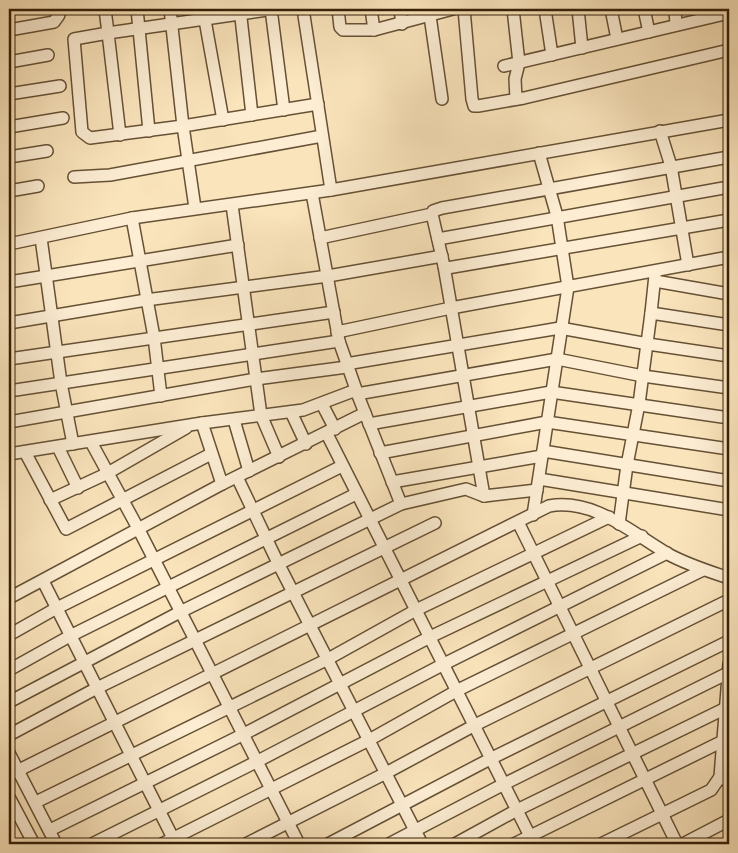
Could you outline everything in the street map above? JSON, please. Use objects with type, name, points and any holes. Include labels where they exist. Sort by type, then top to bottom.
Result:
[{"type":"street","points":[[9,30],[54,22],[59,15],[58,9]]},
{"type":"street","points":[[105,9],[120,135]]},
{"type":"street","points":[[138,9],[149,131]]},
{"type":"street","points":[[170,9],[187,161],[195,208]]},
{"type":"street","points":[[271,9],[284,110]]},
{"type":"street","points":[[274,9],[203,14],[172,24],[74,39],[82,132],[90,138],[120,135],[318,104]]},
{"type":"street","points":[[303,9],[330,190]]},
{"type":"street","points":[[338,9],[340,26],[343,30],[374,30],[453,9]]},
{"type":"street","points":[[371,9],[374,30]]},
{"type":"street","points":[[400,9],[402,24]]},
{"type":"street","points":[[464,9],[474,106],[516,99],[729,50]]},
{"type":"street","points":[[513,9],[519,63],[515,79],[516,99]]},
{"type":"street","points":[[545,9],[552,55]]},
{"type":"street","points":[[578,9],[582,48]]},
{"type":"street","points":[[611,9],[617,40]]},
{"type":"street","points":[[644,9],[649,32]]},
{"type":"street","points":[[675,9],[676,26]]},
{"type":"street","points":[[240,11],[252,115]]},
{"type":"street","points":[[504,66],[676,26],[709,13],[729,13]]},
{"type":"street","points":[[203,14],[223,120]]},
{"type":"street","points":[[430,16],[442,99]]},
{"type":"street","points":[[9,62],[48,55]]},
{"type":"street","points":[[9,94],[60,86]]},
{"type":"street","points":[[9,127],[63,118]]},
{"type":"street","points":[[9,244],[132,218],[312,193],[729,120]]},
{"type":"street","points":[[660,131],[671,166],[688,265]]},
{"type":"street","points":[[74,177],[110,175],[322,136]]},
{"type":"street","points":[[9,157],[47,151]]},
{"type":"street","points":[[533,515],[560,328],[568,287],[557,216],[551,189],[539,153]]},
{"type":"street","points":[[320,238],[432,214],[433,211],[442,208],[729,157]]},
{"type":"street","points":[[9,192],[38,186]]},
{"type":"street","points":[[438,239],[557,216],[729,187]]},
{"type":"street","points":[[312,193],[338,336],[367,419],[401,504]]},
{"type":"street","points":[[232,205],[261,415],[278,457]]},
{"type":"street","points":[[432,214],[443,261],[456,346],[484,496]]},
{"type":"street","points":[[132,218],[154,337],[161,396]]},
{"type":"street","points":[[443,261],[447,268],[729,220]]},
{"type":"street","points":[[41,238],[61,384],[73,444]]},
{"type":"street","points":[[9,282],[238,244]]},
{"type":"street","points":[[9,391],[253,355],[451,308],[568,287],[655,276],[688,265],[729,257]]},
{"type":"street","points":[[9,323],[52,314],[244,286],[443,261]]},
{"type":"street","points":[[655,276],[729,294]]},
{"type":"street","points":[[620,524],[627,465],[640,404],[655,276]]},
{"type":"street","points":[[9,359],[334,312]]},
{"type":"street","points":[[651,313],[729,325]]},
{"type":"street","points":[[9,422],[560,328],[729,356]]},
{"type":"street","points":[[9,454],[197,424],[291,412],[357,392],[463,376],[556,359],[643,376],[729,388]]},
{"type":"street","points":[[9,598],[222,484],[331,432],[367,419],[551,392],[729,418]]},
{"type":"street","points":[[322,404],[342,466],[458,690],[532,840]]},
{"type":"street","points":[[291,412],[306,444]]},
{"type":"street","points":[[234,420],[249,471]]},
{"type":"street","points":[[380,453],[547,422],[729,449]]},
{"type":"street","points":[[197,424],[222,484]]},
{"type":"street","points":[[50,500],[106,474],[197,424]]},
{"type":"street","points":[[91,442],[106,474],[168,586],[211,675],[256,762],[272,788],[299,844]]},
{"type":"street","points":[[58,447],[78,488]]},
{"type":"street","points":[[25,452],[66,529],[211,454]]},
{"type":"street","points":[[392,482],[543,454],[729,481]]},
{"type":"street","points":[[9,635],[56,609],[342,466]]},
{"type":"street","points":[[237,477],[278,563],[422,844]]},
{"type":"street","points":[[9,702],[180,612],[401,504],[466,489],[484,496],[538,484],[623,494],[729,510]]},
{"type":"street","points":[[9,670],[70,636],[168,586],[267,540],[356,494]]},
{"type":"street","points":[[14,773],[549,506],[563,504],[609,517],[667,553],[704,570],[729,578]]},
{"type":"street","points":[[36,802],[328,659],[416,610],[609,517]]},
{"type":"street","points":[[518,522],[644,781],[677,844]]},
{"type":"street","points":[[9,735],[97,688],[434,523]]},
{"type":"street","points":[[50,830],[242,735],[430,637],[642,536]]},
{"type":"street","points":[[92,844],[354,712],[444,664],[667,553]]},
{"type":"street","points":[[162,844],[175,842],[272,788],[369,740],[458,690],[704,570]]},
{"type":"street","points":[[43,581],[175,842]]},
{"type":"street","points":[[246,844],[386,773],[475,725],[729,600]]},
{"type":"street","points":[[328,844],[492,758],[729,641]]},
{"type":"street","points":[[601,844],[711,790],[724,779],[722,741],[729,669]]},
{"type":"street","points":[[389,844],[504,784],[619,729],[729,669]]},
{"type":"street","points":[[455,844],[517,810],[726,708]]},
{"type":"street","points":[[514,844],[532,840],[722,741]]},
{"type":"street","points":[[9,753],[14,773],[36,802],[56,844]]},
{"type":"street","points":[[9,797],[34,844]]},
{"type":"street","points":[[683,844],[729,820]]}]
